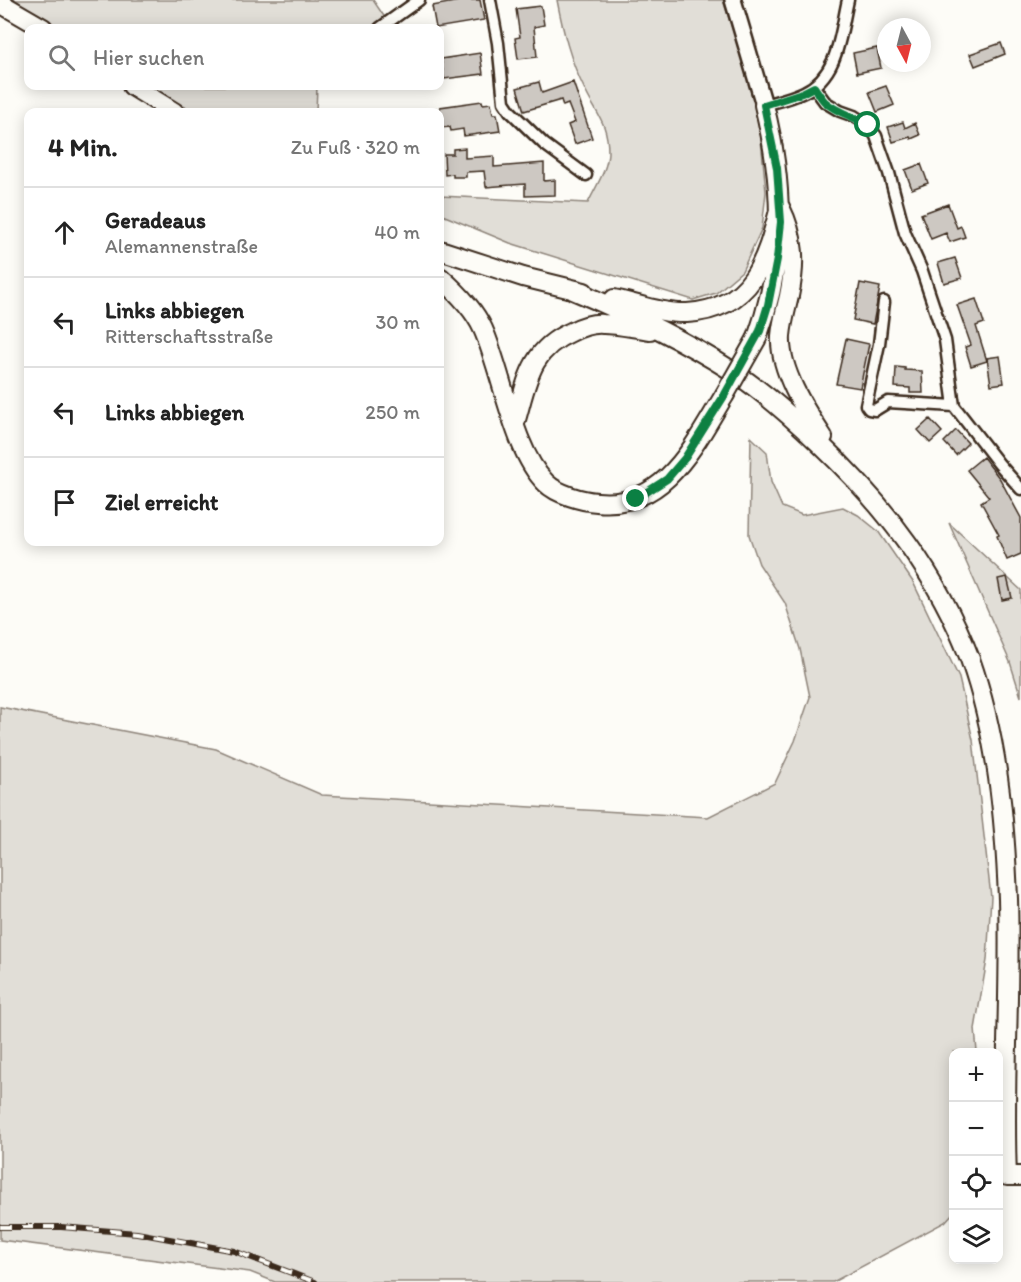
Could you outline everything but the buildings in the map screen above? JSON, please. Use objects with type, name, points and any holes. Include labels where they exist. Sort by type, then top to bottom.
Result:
[{"type":"main road","points":[[444,281],[458,293],[482,326],[528,461],[548,485],[581,500],[608,503],[636,499],[667,479],[685,458],[757,338],[768,305],[777,259],[781,222],[777,168],[764,105],[733,0]]},
{"type":"main road","points":[[0,3],[36,24]]},
{"type":"main road","points":[[138,90],[168,108]]},
{"type":"main road","points":[[444,251],[523,277],[573,290],[667,311],[686,313],[709,309],[729,302],[754,280],[769,248],[780,207]]},
{"type":"main road","points":[[780,207],[789,225],[794,260],[781,337],[783,353],[799,399],[840,463]]},
{"type":"main road","points":[[573,290],[627,313],[665,333],[730,370],[761,392],[800,424],[840,463],[894,524],[937,585],[969,658],[987,719],[1000,801],[1008,898],[1007,1176],[1021,1176]]},
{"type":"main road","points":[[515,423],[531,371],[542,351],[556,339],[584,326],[602,323],[665,333]]},
{"type":"street","points":[[386,24],[419,0]]},
{"type":"street","points":[[490,0],[498,43],[504,102],[510,111],[544,144],[585,176]]},
{"type":"street","points":[[764,105],[802,93],[814,87],[827,74],[834,61],[848,0]]},
{"type":"street","points":[[814,87],[825,102],[868,125],[878,142],[905,233],[922,271],[945,340],[954,406],[1021,489]]},
{"type":"street","points":[[884,302],[879,344],[866,405],[869,409],[875,410],[888,402],[954,406]]},
{"type":"shaded area","points":[[0,0],[373,0],[389,24],[37,24]]},
{"type":"shaded area","points":[[557,0],[723,0],[758,108],[766,192],[762,228],[742,271],[716,293],[693,300],[510,243],[444,216],[444,196],[588,203],[606,165],[608,152],[606,132],[575,67],[564,34]]},
{"type":"shaded area","points":[[150,90],[317,90],[316,108],[188,108]]},
{"type":"shaded area","points":[[751,437],[767,452],[771,482],[782,507],[802,515],[843,507],[858,515],[878,531],[913,582],[959,678],[973,740],[991,897],[987,960],[975,1029],[977,1048],[949,1048],[949,1218],[945,1222],[833,1282],[275,1282],[250,1272],[0,1240],[0,707],[216,749],[322,795],[708,817],[775,783],[795,741],[810,697],[800,649],[785,603],[759,564],[749,535]]},
{"type":"shaded area","points":[[949,523],[1021,590],[1021,697],[1010,662]]},
{"type":"railway","points":[[0,1227],[61,1227],[137,1233],[234,1251],[315,1282]]},
{"type":"route","points":[[636,499],[667,479],[685,458],[724,396],[760,331],[768,305],[777,259],[781,222],[777,168],[764,105],[814,87],[825,102],[868,125]]}]
